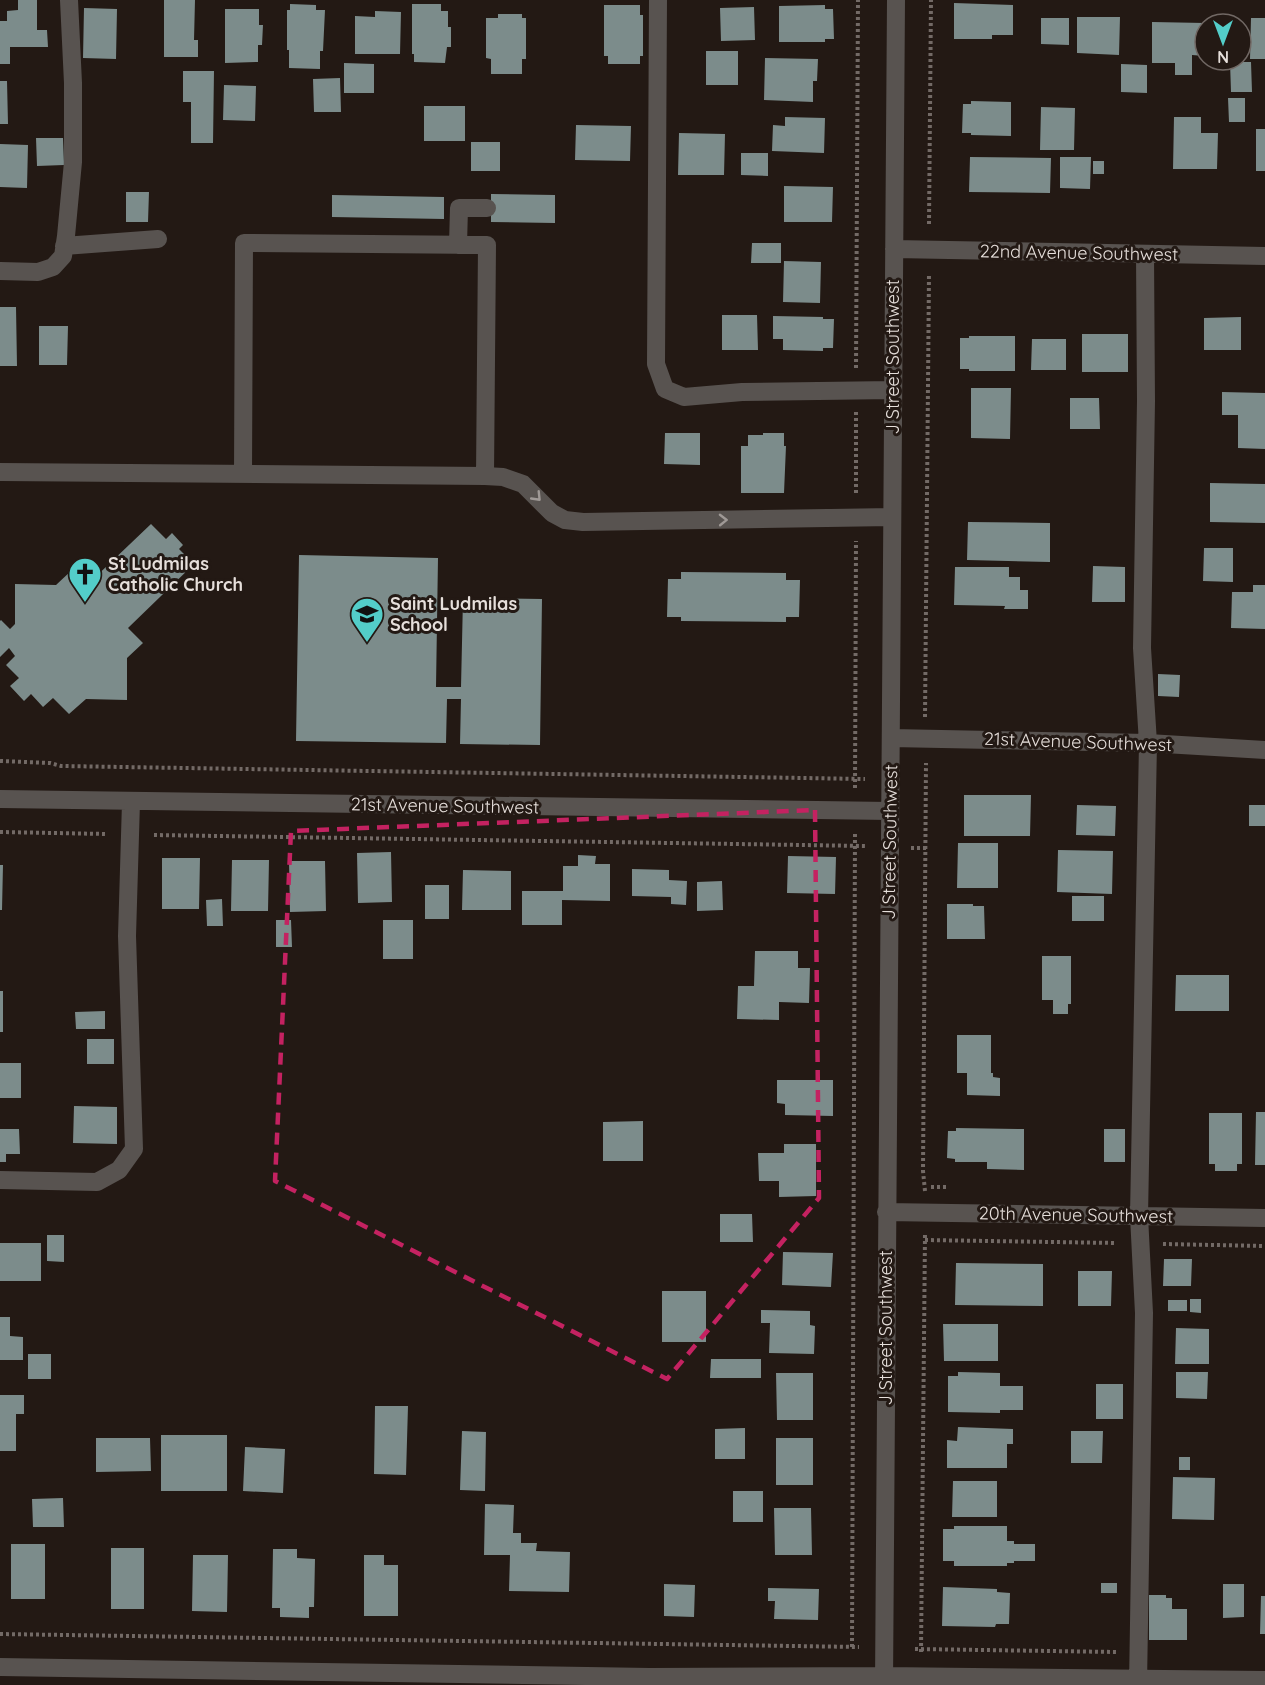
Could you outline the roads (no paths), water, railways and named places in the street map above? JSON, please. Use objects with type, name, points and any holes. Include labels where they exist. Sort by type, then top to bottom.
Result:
[{"type":"street","points":[[0,271],[38,272],[52,267],[63,256],[73,162],[73,82],[69,0]]},
{"type":"street","points":[[658,0],[656,364],[665,389],[684,397],[742,392],[893,390]]},
{"type":"street","name":"J Street Southwest","points":[[884,1681],[896,0]]},
{"type":"street","points":[[458,245],[459,208],[487,208]]},
{"type":"street","points":[[64,246],[158,239]]},
{"type":"street","points":[[243,474],[244,243],[487,245],[485,476]]},
{"type":"street","name":"22nd Avenue Southwest","points":[[894,249],[1265,256]]},
{"type":"street","points":[[1138,1682],[1144,1313],[1139,1216],[1148,743],[1142,648],[1146,401],[1145,254]]},
{"type":"street","points":[[0,472],[503,477],[524,484],[552,513],[565,520],[583,522],[892,517]]},
{"type":"street","name":"21st Avenue Southwest","points":[[891,738],[1148,743],[1265,750]]},
{"type":"street","name":"21st Avenue Southwest","points":[[0,799],[890,811]]},
{"type":"street","points":[[0,1180],[98,1182],[119,1170],[134,1149],[127,936],[131,802]]},
{"type":"street","name":"20th Avenue Southwest","points":[[886,1212],[1265,1218]]},
{"type":"street","points":[[0,1667],[153,1678],[1138,1682],[1265,1680]]},
{"type":"place","name":"St Ludmilas Catholic Church","points":[[85,603]]},
{"type":"place","name":"Saint Ludmilas School","points":[[367,643]]}]
